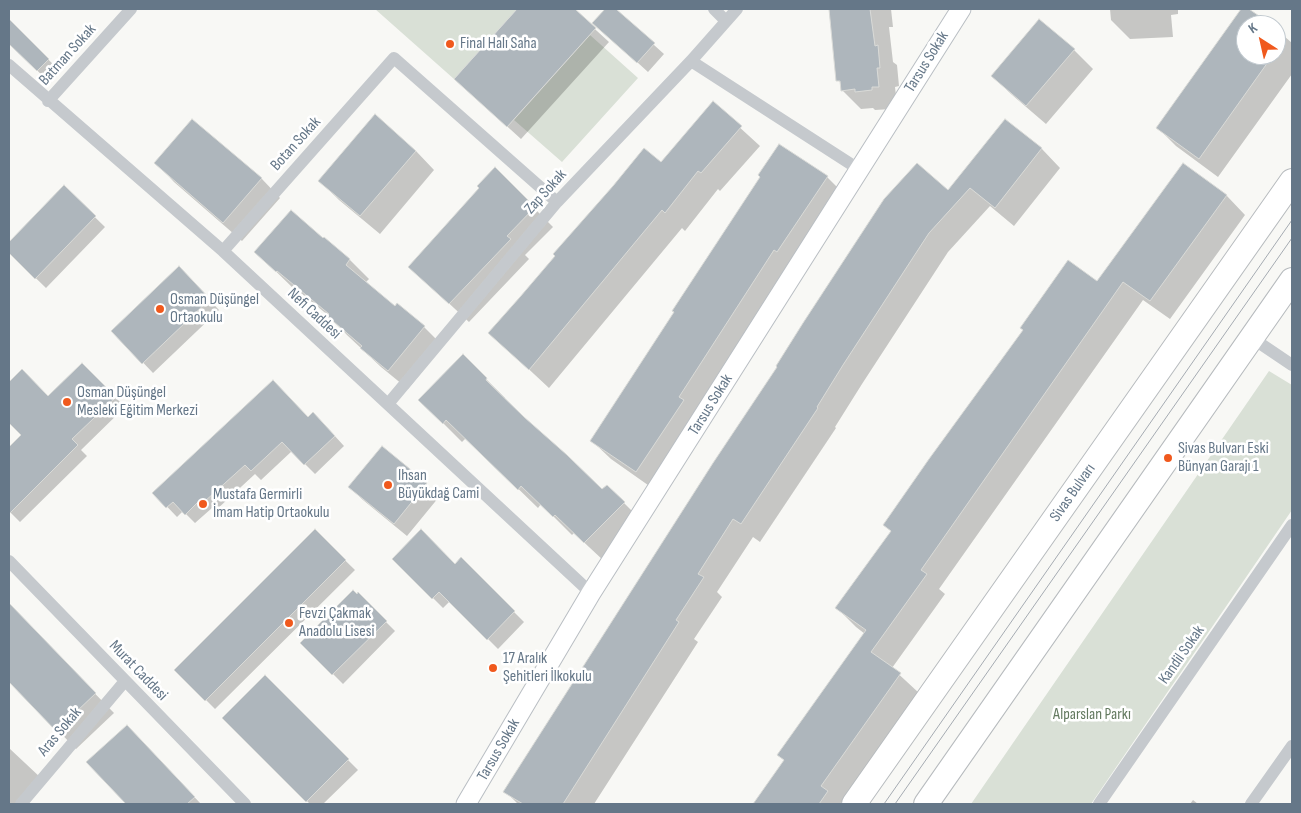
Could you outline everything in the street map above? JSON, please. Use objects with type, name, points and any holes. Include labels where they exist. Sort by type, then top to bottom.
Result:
[{"type":"highway","name":"Sivas Bulvarı","points":[[854,804],[1292,181]]},
{"type":"highway","points":[[926,804],[1292,280]]},
{"type":"street","name":"Batman Sokak","points":[[48,101],[131,9]]},
{"type":"street","points":[[714,9],[726,21]]},
{"type":"street","name":"Zap Sokak","points":[[388,404],[557,202],[691,61],[737,9]]},
{"type":"street","name":"Tarsus Sokak","points":[[469,803],[591,593],[961,9]]},
{"type":"street","name":"Botan Sokak","points":[[222,251],[394,58],[557,202]]},
{"type":"street","points":[[691,61],[860,170]]},
{"type":"street","name":"Nefi Caddesi","points":[[9,65],[222,251],[591,593]]},
{"type":"street","points":[[1252,338],[1292,365]]},
{"type":"street","name":"Kandil Sokak","points":[[1099,804],[1292,525]]},
{"type":"street","name":"Murat Caddesi","points":[[9,561],[244,804]]},
{"type":"street","name":"Aras Sokak","points":[[21,804],[125,681]]},
{"type":"street","points":[[1251,804],[1292,746]]},
{"type":"green space","name":"Final Halı Saha","points":[[375,9],[517,9],[454,79]]},
{"type":"green space","points":[[590,35],[638,78],[562,162],[514,120]]},
{"type":"green space","name":"Alparslan Parkı","points":[[1269,371],[1292,385],[1292,510],[1091,804],[971,804]]},
{"type":"building","points":[[517,9],[575,9],[596,28],[507,127],[454,79]]},
{"type":"building","points":[[605,9],[616,9],[655,43],[637,63],[592,23]]},
{"type":"building","points":[[829,9],[870,9],[875,46],[878,45],[880,68],[877,68],[879,87],[872,87],[872,90],[855,92],[855,89],[841,91],[840,81],[836,81]]},
{"type":"building","points":[[1241,9],[1249,9],[1258,15],[1237,15]]},
{"type":"building","points":[[1236,16],[1236,65],[1266,65],[1199,159],[1156,128]]},
{"type":"building","points":[[9,19],[49,59],[37,71],[9,44]]},
{"type":"building","points":[[1039,19],[1075,49],[1026,106],[991,76]]},
{"type":"building","points":[[713,101],[742,126],[701,173],[698,171],[665,213],[662,210],[529,370],[488,333],[555,256],[553,254],[644,148],[661,162]]},
{"type":"building","points":[[375,114],[416,151],[360,216],[318,181]]},
{"type":"building","points":[[192,119],[262,178],[223,223],[154,163]]},
{"type":"building","points":[[1005,119],[1042,148],[995,208],[970,188],[929,233],[843,365],[818,408],[741,524],[733,519],[698,574],[704,577],[676,620],[679,622],[563,804],[523,804],[503,792],[884,199],[917,163],[948,190]]},
{"type":"building","points":[[779,144],[828,176],[777,252],[774,250],[679,397],[684,400],[636,472],[590,441],[760,177],[758,175]]},
{"type":"building","points":[[1183,163],[1227,195],[1150,301],[1123,282],[921,570],[927,574],[871,652],[901,673],[821,786],[828,791],[819,804],[753,804],[784,760],[777,755],[866,630],[835,608],[891,531],[883,525],[1023,330],[1020,328],[1068,260],[1097,281]]},
{"type":"building","points":[[495,167],[535,207],[507,236],[511,239],[449,304],[408,267],[479,188],[477,186]]},
{"type":"building","points":[[64,185],[96,216],[35,279],[9,253],[9,242]]},
{"type":"building","points":[[291,210],[350,259],[346,265],[395,306],[397,303],[425,326],[388,371],[360,348],[362,346],[327,316],[329,314],[254,252]]},
{"type":"building","points":[[179,266],[210,299],[142,364],[111,331]]},
{"type":"building","points":[[463,354],[487,378],[486,380],[524,417],[602,489],[607,485],[625,502],[584,543],[555,515],[553,517],[521,486],[518,490],[446,420],[443,424],[418,400]]},
{"type":"building","points":[[82,363],[116,397],[72,439],[78,445],[9,514],[9,447],[21,435],[9,423],[9,382],[22,369],[48,396]]},
{"type":"building","points":[[273,380],[308,417],[313,412],[335,436],[304,465],[282,442],[251,471],[245,465],[204,502],[201,499],[185,515],[173,502],[166,508],[152,493]]},
{"type":"building","name":"Ihsan Büyükdağ Cami","points":[[382,446],[427,483],[394,524],[348,487]]},
{"type":"building","points":[[315,529],[346,560],[205,701],[174,670]]},
{"type":"building","points":[[421,529],[455,564],[461,557],[515,611],[487,640],[439,592],[432,599],[392,559]]},
{"type":"building","points":[[353,590],[357,594],[358,592],[387,621],[332,675],[300,643]]},
{"type":"building","points":[[9,603],[96,693],[56,731],[9,682]]},
{"type":"building","points":[[265,675],[349,759],[306,802],[222,718]]},
{"type":"building","points":[[127,725],[195,797],[187,804],[126,804],[86,762]]},
{"type":"tram line","points":[[884,804],[1292,220]]},
{"type":"tram line","points":[[895,804],[1292,238]]},
{"type":"place","name":"Final Halı Saha","points":[[450,44]]},
{"type":"place","name":"Osman Düşüngel Ortaokulu","points":[[160,309]]},
{"type":"place","name":"Osman Düşüngel Mesleki Eğitim Merkezi","points":[[67,402]]},
{"type":"place","name":"Sivas Bulvarı Eski Bünyan Garajı 1","points":[[1168,458]]},
{"type":"place","name":"Ihsan Büyükdağ Cami","points":[[388,485]]},
{"type":"place","name":"Mustafa Germirli İmam Hatip Ortaokulu","points":[[203,504]]},
{"type":"place","name":"Fevzi Çakmak Anadolu Lisesi","points":[[289,623]]},
{"type":"place","name":"17 Aralık Şehitleri İlkokulu","points":[[493,668]]}]
